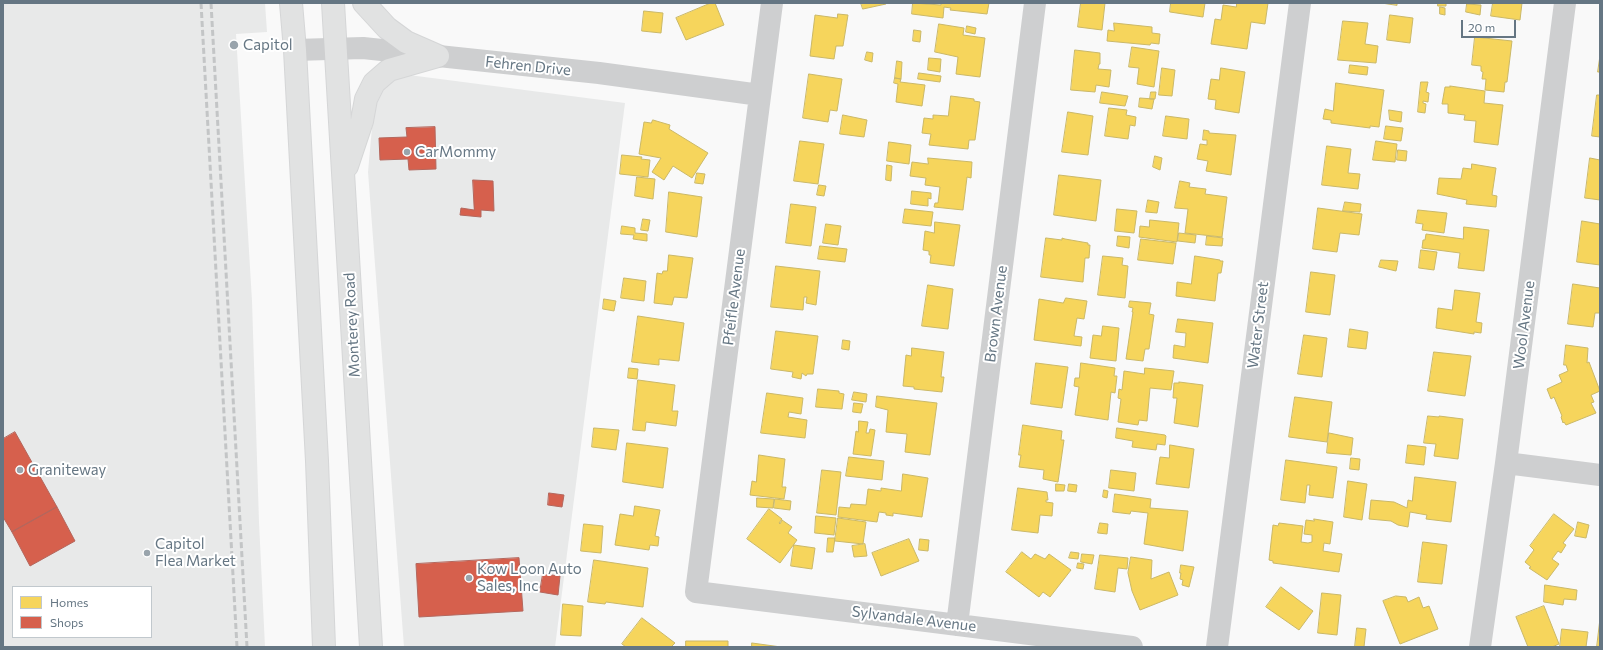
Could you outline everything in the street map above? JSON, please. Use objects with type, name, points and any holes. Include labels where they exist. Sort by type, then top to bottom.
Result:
[{"type":"main road","points":[[290,3],[295,50],[317,461],[324,647]]},
{"type":"main road","name":"Monterey Road","points":[[333,3],[371,647]]},
{"type":"main road","points":[[364,3],[387,28],[406,42],[438,56]]},
{"type":"main road","points":[[344,177],[362,121],[366,98],[374,83],[389,70],[438,56]]},
{"type":"street","name":"Pfeifle Avenue","points":[[696,592],[772,3]]},
{"type":"street","name":"Brown Avenue","points":[[957,625],[1035,3]]},
{"type":"street","name":"Water Street","points":[[1216,647],[1300,3]]},
{"type":"street","name":"Wool Avenue","points":[[1480,647],[1506,463],[1565,3]]},
{"type":"street","name":"Fehren Drive","points":[[295,50],[363,48],[599,73],[760,95]]},
{"type":"street","points":[[1506,463],[1600,475]]},
{"type":"street","name":"Sylvandale Avenue","points":[[696,592],[1132,647]]},
{"type":"shaded area","points":[[3,3],[265,3],[267,32],[236,34],[252,301],[259,522],[265,647],[3,647]]},
{"type":"shaded area","points":[[409,75],[625,103],[555,647],[404,647],[368,172],[374,105],[387,82]]},
{"type":"building: Homes","points":[[711,3],[715,3],[724,25],[686,40],[676,18]]},
{"type":"building: Homes","points":[[861,3],[886,3],[886,4],[863,9]]},
{"type":"building: Homes","points":[[913,3],[941,5],[941,3],[989,3],[987,14],[950,10],[951,8],[944,7],[943,18],[912,14]]},
{"type":"building: Homes","points":[[1081,3],[1105,3],[1102,30],[1078,27]]},
{"type":"building: Homes","points":[[1171,3],[1205,3],[1203,17],[1170,12]]},
{"type":"building: Homes","points":[[1237,3],[1268,3],[1265,24],[1251,22],[1247,49],[1211,44],[1215,19],[1221,20],[1223,5],[1236,7]]},
{"type":"building: Homes","points":[[1382,3],[1397,3],[1397,5]]},
{"type":"building: Homes","points":[[1438,3],[1446,3],[1446,6],[1438,6]]},
{"type":"building: Homes","points":[[1493,3],[1522,3],[1520,20],[1491,16]]},
{"type":"building: Homes","points":[[1467,4],[1481,5],[1480,15],[1466,12]]},
{"type":"building: Homes","points":[[1440,7],[1445,8],[1445,15],[1440,14]]},
{"type":"building: Homes","points":[[644,11],[663,13],[661,33],[642,31]]},
{"type":"building: Homes","points":[[838,14],[848,15],[843,46],[836,46],[834,59],[810,56],[815,15],[837,18]]},
{"type":"building: Homes","points":[[1390,15],[1413,18],[1410,43],[1387,40]]},
{"type":"building: Homes","points":[[1343,21],[1368,23],[1365,44],[1378,46],[1376,63],[1338,60]]},
{"type":"building: Homes","points":[[1114,23],[1152,27],[1152,33],[1160,34],[1159,44],[1151,43],[1150,45],[1107,41],[1108,30],[1114,31]]},
{"type":"building: Homes","points":[[939,24],[964,28],[963,35],[985,38],[980,77],[956,74],[958,57],[935,52]]},
{"type":"building: Homes","points":[[967,26],[976,28],[975,34],[966,32]]},
{"type":"building: Homes","points":[[914,30],[921,31],[920,42],[913,41]]},
{"type":"building: Homes","points":[[1475,37],[1512,41],[1507,82],[1505,82],[1504,92],[1485,90],[1486,79],[1482,79],[1483,72],[1481,71],[1481,66],[1472,65]]},
{"type":"building: Homes","points":[[1132,47],[1159,51],[1154,87],[1137,84],[1139,68],[1129,67]]},
{"type":"building: Homes","points":[[1075,50],[1100,53],[1100,64],[1098,69],[1111,70],[1109,87],[1096,85],[1095,92],[1071,90]]},
{"type":"building: Homes","points":[[867,52],[873,53],[872,62],[865,60]]},
{"type":"building: Homes","points":[[1600,56],[1600,72],[1598,72]]},
{"type":"building: Homes","points":[[929,58],[941,59],[940,72],[928,70]]},
{"type":"building: Homes","points":[[897,61],[902,62],[901,79],[895,78]]},
{"type":"building: Homes","points":[[1350,65],[1368,67],[1367,75],[1349,73]]},
{"type":"building: Homes","points":[[1162,68],[1175,70],[1172,96],[1159,95]]},
{"type":"building: Homes","points":[[1221,68],[1245,72],[1239,113],[1215,109],[1216,100],[1208,99],[1211,79],[1219,80]]},
{"type":"building: Homes","points":[[919,73],[941,76],[940,82],[918,79]]},
{"type":"building: Homes","points":[[809,74],[842,79],[837,111],[830,110],[828,122],[803,118]]},
{"type":"building: Homes","points":[[895,78],[901,79],[900,82],[925,85],[922,106],[896,102],[898,84],[894,83]]},
{"type":"building: Homes","points":[[1421,82],[1428,82],[1426,92],[1429,93],[1428,102],[1423,101],[1423,103],[1426,104],[1425,113],[1418,112]]},
{"type":"building: Homes","points":[[1336,83],[1384,90],[1379,127],[1370,126],[1370,128],[1331,123],[1331,120],[1323,119],[1325,109],[1333,111]]},
{"type":"building: Homes","points":[[1450,86],[1485,91],[1484,103],[1503,105],[1498,145],[1474,142],[1476,121],[1464,120],[1465,115],[1448,113],[1448,104],[1442,104],[1445,87]]},
{"type":"building: Homes","points":[[1102,92],[1128,96],[1125,106],[1100,103]]},
{"type":"building: Homes","points":[[1151,92],[1156,92],[1155,99],[1150,99]]},
{"type":"building: Homes","points":[[1597,95],[1600,95],[1600,137],[1592,136]]},
{"type":"building: Homes","points":[[951,96],[974,99],[974,101],[980,102],[975,140],[969,140],[968,149],[929,145],[931,134],[922,133],[924,118],[933,119],[933,115],[948,116]]},
{"type":"building: Homes","points":[[1140,98],[1154,99],[1152,109],[1139,107]]},
{"type":"building: Homes","points":[[1109,108],[1127,110],[1126,115],[1136,117],[1135,126],[1130,125],[1128,139],[1105,136]]},
{"type":"building: Homes","points":[[1389,110],[1402,112],[1401,122],[1390,120]]},
{"type":"building: Homes","points":[[1068,112],[1093,116],[1088,155],[1062,152]]},
{"type":"building: Homes","points":[[843,115],[867,120],[864,137],[840,134]]},
{"type":"building: Homes","points":[[1166,116],[1189,119],[1187,139],[1163,136]]},
{"type":"building: Homes","points":[[653,120],[670,125],[669,129],[708,153],[692,178],[673,166],[664,180],[652,172],[661,158],[639,154],[644,122],[651,123]]},
{"type":"building: Homes","points":[[1386,126],[1403,128],[1401,141],[1384,139]]},
{"type":"building: Homes","points":[[1204,130],[1209,131],[1209,133],[1236,135],[1231,175],[1206,171],[1208,161],[1197,159],[1200,144],[1207,145],[1207,140],[1203,140]]},
{"type":"building: Homes","points":[[800,141],[824,144],[818,184],[794,181]]},
{"type":"building: Homes","points":[[1376,141],[1397,144],[1395,162],[1373,160]]},
{"type":"building: Homes","points":[[889,142],[911,145],[909,164],[887,161]]},
{"type":"building: Homes","points":[[1327,146],[1351,149],[1348,173],[1360,174],[1358,189],[1322,185]]},
{"type":"building: Homes","points":[[1398,150],[1407,151],[1406,161],[1397,160]]},
{"type":"building: Homes","points":[[622,155],[642,157],[641,159],[650,160],[648,177],[620,174]]},
{"type":"building: Homes","points":[[1155,156],[1162,158],[1160,170],[1153,167]]},
{"type":"building: Homes","points":[[928,158],[972,162],[971,178],[967,177],[963,210],[934,207],[935,203],[938,203],[940,187],[925,185],[926,178],[910,176],[912,162],[928,164]]},
{"type":"building: Homes","points":[[1590,158],[1600,160],[1600,200],[1585,198]]},
{"type":"building: Homes","points":[[1472,164],[1496,168],[1492,195],[1497,196],[1496,207],[1466,204],[1467,200],[1437,194],[1439,178],[1461,179],[1463,168],[1471,169]]},
{"type":"building: Homes","points":[[887,165],[892,166],[891,181],[886,180]]},
{"type":"building: Homes","points":[[697,173],[705,174],[703,184],[695,183]]},
{"type":"building: Homes","points":[[1059,175],[1101,180],[1096,221],[1054,215]]},
{"type":"building: Homes","points":[[637,177],[655,179],[653,199],[635,196]]},
{"type":"building: Homes","points":[[1180,181],[1190,183],[1189,187],[1206,189],[1205,194],[1227,197],[1222,237],[1185,233],[1188,209],[1175,208]]},
{"type":"building: Homes","points":[[819,185],[826,186],[824,196],[817,195]]},
{"type":"building: Homes","points":[[912,191],[931,193],[931,199],[928,198],[928,206],[911,204]]},
{"type":"building: Homes","points":[[669,192],[702,197],[697,237],[666,232]]},
{"type":"building: Homes","points":[[1148,200],[1159,202],[1157,213],[1146,212]]},
{"type":"building: Homes","points":[[1345,202],[1361,204],[1360,212],[1343,211]]},
{"type":"building: Homes","points":[[791,204],[816,207],[811,246],[786,243]]},
{"type":"building: Homes","points":[[1318,208],[1362,214],[1359,235],[1340,233],[1337,252],[1313,249]]},
{"type":"building: Homes","points":[[905,209],[933,212],[931,226],[903,223]]},
{"type":"building: Homes","points":[[1117,209],[1137,211],[1134,233],[1115,231]]},
{"type":"building: Homes","points":[[1418,210],[1447,213],[1444,233],[1422,230],[1423,224],[1416,223]]},
{"type":"building: Homes","points":[[643,219],[650,220],[648,231],[641,230]]},
{"type":"building: Homes","points":[[1150,220],[1179,223],[1177,242],[1139,237],[1140,226],[1149,227]]},
{"type":"building: Homes","points":[[1582,221],[1600,224],[1600,265],[1577,262]]},
{"type":"building: Homes","points":[[935,222],[960,225],[954,266],[930,263],[931,255],[929,255],[929,251],[923,250],[925,231],[934,233]]},
{"type":"building: Homes","points":[[826,224],[841,226],[838,245],[823,243]]},
{"type":"building: Homes","points":[[622,226],[635,228],[635,233],[647,234],[647,241],[633,239],[634,235],[621,234]]},
{"type":"building: Homes","points":[[1464,227],[1489,230],[1484,271],[1458,268],[1460,253],[1422,248],[1423,240],[1425,240],[1426,234],[1463,239]]},
{"type":"building: Homes","points":[[1179,233],[1196,235],[1195,243],[1178,241]]},
{"type":"building: Homes","points":[[1118,236],[1130,237],[1129,248],[1117,246]]},
{"type":"building: Homes","points":[[1207,236],[1223,238],[1222,246],[1206,245]]},
{"type":"building: Homes","points":[[1046,238],[1062,240],[1062,238],[1088,243],[1088,245],[1090,245],[1089,258],[1085,258],[1083,282],[1041,277]]},
{"type":"building: Homes","points":[[1141,239],[1176,243],[1173,264],[1138,260]]},
{"type":"building: Homes","points":[[820,246],[847,249],[845,262],[818,259]]},
{"type":"building: Homes","points":[[1421,250],[1437,252],[1434,270],[1419,268]]},
{"type":"building: Homes","points":[[669,255],[693,258],[687,298],[674,297],[672,305],[654,303],[657,273],[662,274],[663,271],[667,271]]},
{"type":"building: Homes","points":[[1103,256],[1123,258],[1122,265],[1128,266],[1125,298],[1098,295]]},
{"type":"building: Homes","points":[[1195,256],[1223,261],[1221,273],[1218,273],[1215,301],[1176,296],[1177,282],[1191,284]]},
{"type":"building: Homes","points":[[1381,260],[1398,261],[1396,271],[1379,267]]},
{"type":"building: Homes","points":[[776,266],[820,271],[816,305],[806,303],[807,297],[804,297],[803,310],[771,307]]},
{"type":"building: Homes","points":[[1311,272],[1335,275],[1330,315],[1306,312]]},
{"type":"building: Homes","points":[[624,278],[646,281],[644,301],[621,298]]},
{"type":"building: Homes","points":[[1573,284],[1600,288],[1600,313],[1595,313],[1593,327],[1568,324]]},
{"type":"building: Homes","points":[[928,285],[953,289],[948,329],[922,326]]},
{"type":"building: Homes","points":[[1455,290],[1480,293],[1476,322],[1482,323],[1481,333],[1474,332],[1474,334],[1436,328],[1438,308],[1452,310]]},
{"type":"building: Homes","points":[[1066,298],[1087,301],[1084,319],[1077,318],[1074,336],[1082,337],[1081,346],[1034,340],[1039,299],[1063,303]]},
{"type":"building: Homes","points":[[604,299],[616,301],[614,311],[603,309]]},
{"type":"building: Homes","points":[[1130,301],[1151,303],[1149,314],[1154,315],[1149,349],[1145,349],[1143,361],[1126,359],[1133,312],[1133,308],[1129,307]]},
{"type":"building: Homes","points":[[638,316],[684,323],[679,361],[659,359],[659,365],[632,362]]},
{"type":"building: Homes","points":[[1178,319],[1213,323],[1208,363],[1173,358],[1174,345],[1185,347],[1186,333],[1176,332]]},
{"type":"building: Homes","points":[[1103,326],[1119,328],[1116,361],[1090,358],[1093,335],[1101,336]]},
{"type":"building: Homes","points":[[1350,329],[1368,332],[1366,349],[1348,347]]},
{"type":"building: Homes","points":[[776,331],[818,336],[813,374],[807,374],[806,376],[802,373],[801,379],[792,377],[793,372],[771,369]]},
{"type":"building: Homes","points":[[1304,335],[1327,338],[1322,377],[1298,374]]},
{"type":"building: Homes","points":[[843,340],[850,341],[849,350],[842,349]]},
{"type":"building: Homes","points":[[1566,345],[1588,348],[1587,363],[1589,362],[1600,391],[1591,395],[1594,402],[1591,403],[1596,413],[1566,425],[1564,422],[1563,423],[1562,416],[1554,397],[1551,399],[1547,389],[1562,382],[1559,375],[1568,371],[1566,365],[1564,365]]},
{"type":"building: Homes","points":[[912,348],[944,352],[941,377],[944,377],[942,392],[914,389],[914,387],[903,386],[906,355],[911,356]]},
{"type":"building: Homes","points":[[1434,352],[1471,356],[1465,396],[1428,391]]},
{"type":"building: Homes","points":[[1036,363],[1068,367],[1062,408],[1031,404]]},
{"type":"building: Homes","points":[[1081,363],[1115,368],[1114,376],[1117,376],[1115,393],[1111,392],[1108,420],[1075,415],[1079,387],[1074,386],[1075,378],[1079,378]]},
{"type":"building: Homes","points":[[629,368],[638,369],[637,379],[628,378]]},
{"type":"building: Homes","points":[[1145,368],[1174,371],[1171,390],[1150,388],[1147,421],[1139,420],[1138,425],[1118,422],[1121,399],[1118,398],[1119,389],[1122,390],[1124,371],[1144,374]]},
{"type":"building: Homes","points":[[638,380],[675,385],[672,411],[678,411],[676,426],[646,422],[645,431],[633,430]]},
{"type":"building: Homes","points":[[1179,382],[1203,385],[1198,427],[1174,423],[1177,398],[1173,398],[1174,383]]},
{"type":"building: Homes","points":[[818,389],[839,391],[839,393],[844,394],[842,409],[816,407]]},
{"type":"building: Homes","points":[[854,392],[867,394],[866,402],[852,400]]},
{"type":"building: Homes","points":[[767,393],[803,398],[801,414],[789,412],[788,417],[807,420],[805,438],[761,433]]},
{"type":"building: Homes","points":[[877,396],[937,403],[930,455],[905,452],[907,434],[886,432],[888,410],[876,407]]},
{"type":"building: Homes","points":[[1295,397],[1332,402],[1327,442],[1289,437]]},
{"type":"building: Homes","points":[[854,403],[863,404],[861,413],[853,412]]},
{"type":"building: Homes","points":[[1428,416],[1463,419],[1458,459],[1434,456],[1436,444],[1424,443]]},
{"type":"building: Homes","points":[[859,421],[868,422],[866,433],[869,433],[870,429],[875,430],[871,456],[853,454]]},
{"type":"building: Homes","points":[[1023,425],[1062,431],[1061,440],[1064,440],[1058,482],[1043,479],[1044,470],[1019,467]]},
{"type":"building: Homes","points":[[594,428],[619,430],[616,450],[592,447]]},
{"type":"building: Homes","points":[[1117,428],[1165,435],[1165,445],[1157,444],[1156,450],[1132,447],[1133,441],[1116,438]]},
{"type":"building: Homes","points":[[1329,433],[1353,438],[1351,455],[1327,453]]},
{"type":"building: Homes","points":[[627,443],[668,448],[663,488],[623,482]]},
{"type":"building: Homes","points":[[1170,445],[1194,449],[1189,488],[1156,484],[1160,457],[1169,458]]},
{"type":"building: Homes","points":[[1408,445],[1426,447],[1424,465],[1406,463]]},
{"type":"building: Homes","points":[[759,455],[785,459],[782,487],[786,487],[784,499],[750,495],[752,481],[756,482]]},
{"type":"building: Homes","points":[[849,457],[884,461],[882,480],[846,476]]},
{"type":"building: Homes","points":[[1351,458],[1360,459],[1359,470],[1350,469]]},
{"type":"building: Homes","points":[[1286,460],[1337,467],[1333,498],[1309,495],[1310,485],[1307,485],[1305,503],[1281,500]]},
{"type":"building: Homes","points":[[822,470],[841,472],[836,515],[817,513]]},
{"type":"building: Homes","points":[[1111,470],[1136,473],[1134,491],[1109,488]]},
{"type":"building: Homes","points":[[903,474],[928,478],[922,517],[893,513],[893,516],[879,512],[877,522],[838,517],[839,507],[850,508],[851,504],[866,505],[868,489],[881,491],[881,488],[901,491]]},
{"type":"building: Homes","points":[[1415,477],[1456,482],[1451,522],[1426,519],[1427,515],[1410,512],[1408,527],[1398,525],[1391,521],[1369,519],[1371,500],[1394,502],[1407,508],[1408,500],[1412,501]]},
{"type":"building: Homes","points":[[1348,481],[1367,484],[1362,520],[1344,517]]},
{"type":"building: Homes","points":[[1056,484],[1065,485],[1064,491],[1056,491]]},
{"type":"building: Homes","points":[[1069,484],[1077,485],[1076,492],[1068,491]]},
{"type":"building: Homes","points":[[1018,488],[1047,492],[1048,500],[1046,500],[1046,502],[1053,503],[1052,516],[1040,515],[1038,533],[1012,530]]},
{"type":"building: Homes","points":[[1104,490],[1108,491],[1107,498],[1103,497]]},
{"type":"building: Homes","points":[[1115,494],[1151,499],[1150,508],[1188,511],[1183,551],[1144,544],[1148,513],[1131,511],[1130,514],[1113,512]]},
{"type":"building: Homes","points":[[757,498],[774,499],[773,508],[757,507]]},
{"type":"building: Homes","points":[[775,499],[791,501],[790,510],[774,508]]},
{"type":"building: Homes","points":[[635,506],[660,510],[655,536],[659,537],[658,546],[650,545],[649,550],[615,545],[620,514],[633,516]]},
{"type":"building: Homes","points":[[769,509],[782,519],[779,523],[780,524],[782,520],[792,527],[788,533],[797,540],[780,563],[747,539]]},
{"type":"building: Homes","points":[[1554,514],[1574,529],[1563,543],[1566,545],[1561,553],[1558,551],[1552,559],[1559,564],[1547,580],[1529,568],[1531,567],[1525,562],[1534,550],[1530,546]]},
{"type":"building: Homes","points":[[816,516],[836,518],[834,535],[815,533]]},
{"type":"building: Homes","points":[[838,518],[866,522],[863,544],[835,541]]},
{"type":"building: Homes","points":[[1314,519],[1333,522],[1330,544],[1324,543],[1323,551],[1342,554],[1339,572],[1273,563],[1273,561],[1269,560],[1273,525],[1278,526],[1279,523],[1303,526],[1301,542],[1308,543],[1312,542],[1312,535],[1304,534],[1306,520],[1314,521]]},
{"type":"building: Homes","points":[[1578,522],[1589,525],[1586,538],[1575,536]]},
{"type":"building: Homes","points":[[1100,523],[1108,524],[1107,534],[1098,533]]},
{"type":"building: Homes","points":[[584,524],[603,526],[601,553],[581,551]]},
{"type":"building: Homes","points":[[828,538],[835,538],[833,552],[827,552]]},
{"type":"building: Homes","points":[[909,539],[919,561],[881,576],[872,553]]},
{"type":"building: Homes","points":[[920,539],[929,540],[928,551],[919,550]]},
{"type":"building: Homes","points":[[1423,542],[1447,545],[1442,584],[1418,582]]},
{"type":"building: Homes","points":[[865,544],[867,556],[854,557],[852,546]]},
{"type":"building: Homes","points":[[794,545],[815,548],[812,569],[791,566]]},
{"type":"building: Homes","points":[[1022,552],[1031,559],[1035,554],[1045,559],[1049,554],[1071,570],[1050,597],[1043,592],[1039,597],[1006,572]]},
{"type":"building: Homes","points":[[1071,552],[1079,553],[1078,559],[1069,558]]},
{"type":"building: Homes","points":[[1082,554],[1094,555],[1092,564],[1081,562]]},
{"type":"building: Homes","points":[[1100,555],[1128,558],[1127,569],[1118,568],[1115,592],[1095,589]]},
{"type":"building: Homes","points":[[1131,557],[1152,560],[1151,579],[1169,572],[1178,595],[1140,610],[1132,591],[1128,573]]},
{"type":"building: Homes","points":[[594,560],[648,568],[643,607],[606,602],[605,604],[588,602]]},
{"type":"building: Homes","points":[[1078,563],[1084,564],[1083,569],[1077,568]]},
{"type":"building: Homes","points":[[1181,565],[1194,567],[1189,587],[1182,585],[1183,580],[1180,579]]},
{"type":"building: Homes","points":[[1545,585],[1577,590],[1576,600],[1564,599],[1563,605],[1544,602]]},
{"type":"building: Homes","points":[[1281,587],[1313,611],[1299,630],[1266,607]]},
{"type":"building: Homes","points":[[1322,593],[1341,595],[1337,635],[1318,633]]},
{"type":"building: Homes","points":[[1396,596],[1406,597],[1408,602],[1419,597],[1423,608],[1429,606],[1438,629],[1400,644],[1383,601]]},
{"type":"building: Homes","points":[[563,604],[583,606],[581,636],[561,635]]},
{"type":"building: Homes","points":[[1544,606],[1559,644],[1552,647],[1528,647],[1516,617]]},
{"type":"building: Homes","points":[[642,618],[675,643],[671,647],[626,647],[622,644]]},
{"type":"building: Homes","points":[[1600,619],[1600,647],[1597,647]]},
{"type":"building: Homes","points":[[1357,628],[1366,629],[1364,647],[1355,647]]},
{"type":"building: Homes","points":[[1562,629],[1588,632],[1586,647],[1560,647]]},
{"type":"building: Homes","points":[[686,641],[728,641],[728,647],[686,647]]},
{"type":"building: Homes","points":[[752,643],[781,647],[752,647]]},
{"type":"building: Shops","name":"CarMommy","points":[[435,127],[436,169],[409,170],[408,159],[380,160],[379,138],[407,137],[406,128]]},
{"type":"building: Shops","points":[[473,180],[493,181],[494,211],[481,210],[481,217],[460,215],[461,208],[474,210]]},
{"type":"building: Shops","name":"Graniteway","points":[[15,432],[57,507],[12,532],[3,517],[3,439]]},
{"type":"building: Shops","points":[[549,493],[564,495],[562,507],[548,505]]},
{"type":"building: Shops","points":[[57,507],[75,541],[30,566],[12,532]]},
{"type":"building: Shops","points":[[519,558],[523,611],[419,617],[416,564]]},
{"type":"building: Shops","points":[[543,574],[560,576],[558,595],[540,592]]},
{"type":"railway","points":[[201,3],[237,647]]},
{"type":"railway","points":[[211,3],[247,647]]},
{"type":"place","name":"Capitol","points":[[234,45]]},
{"type":"place","name":"CarMommy","points":[[407,152]]},
{"type":"place","name":"Graniteway","points":[[20,470]]},
{"type":"place","name":"Capitol Flea Market","points":[[147,553]]},
{"type":"place","name":"Kow Loon Auto Sales, Inc","points":[[469,578]]}]
